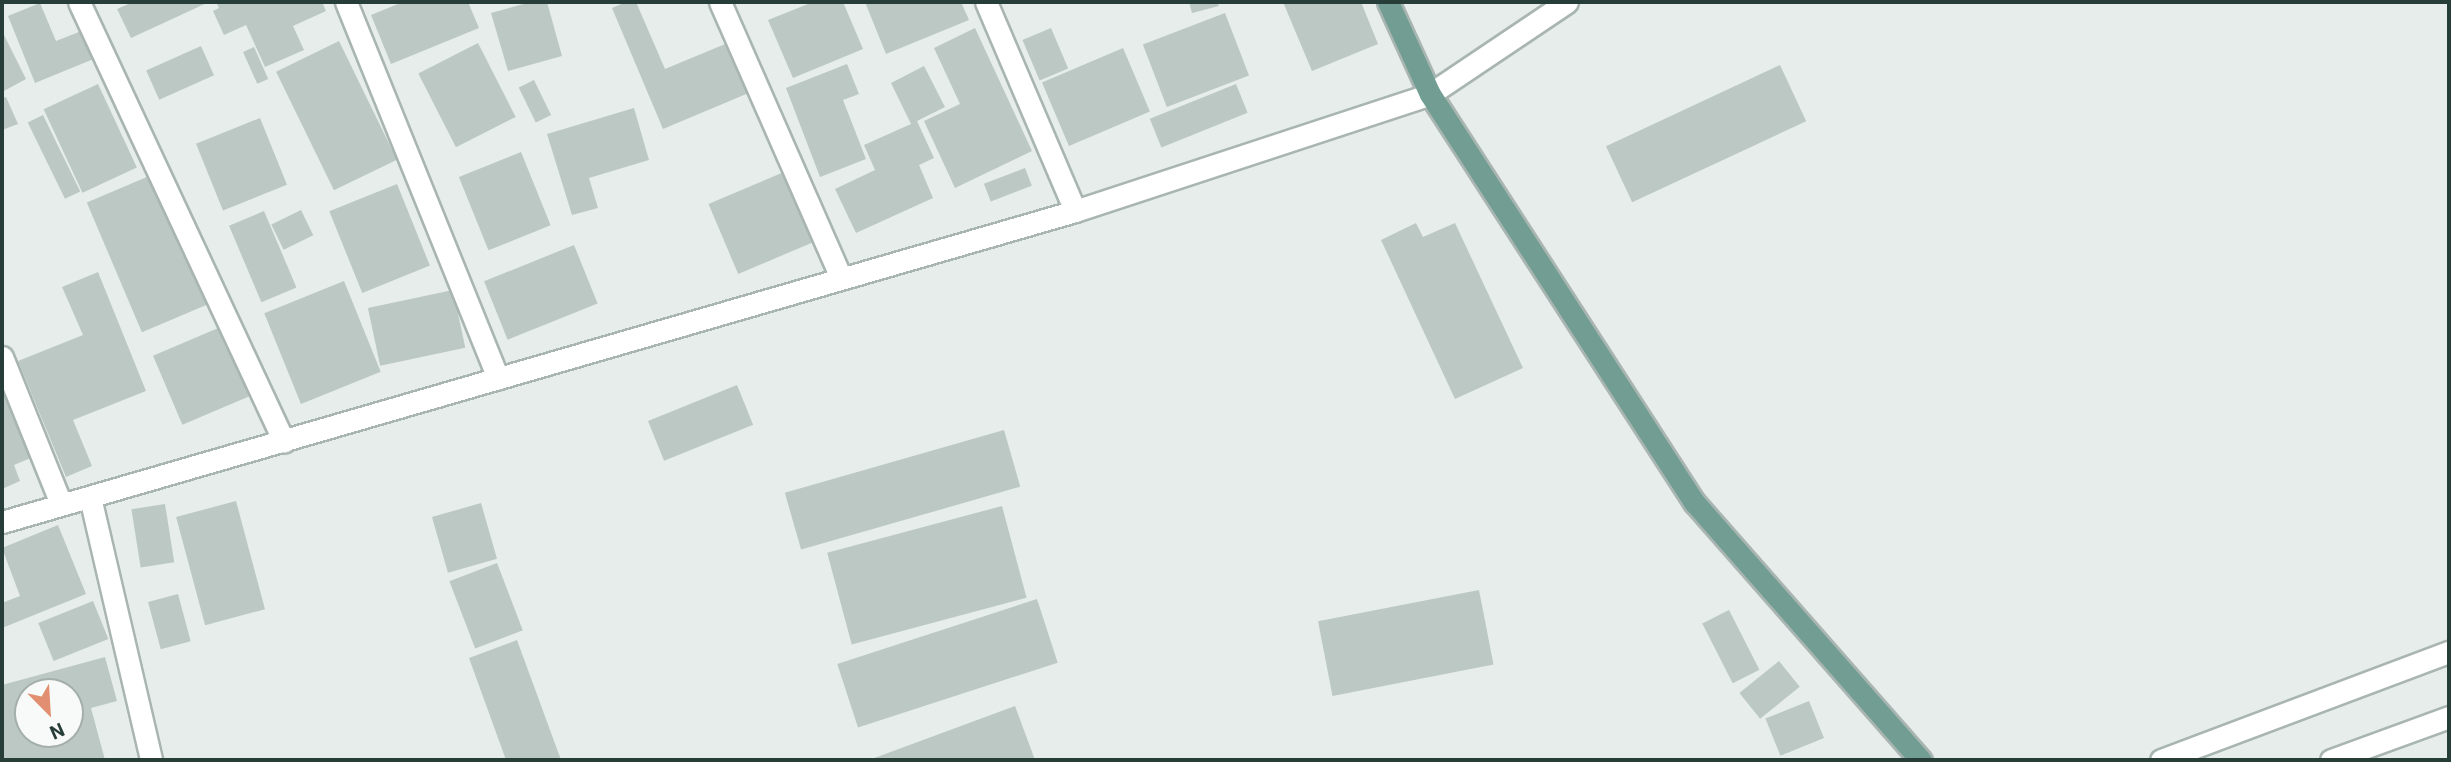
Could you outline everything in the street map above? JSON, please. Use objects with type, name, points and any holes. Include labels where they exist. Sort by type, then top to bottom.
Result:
[{"type":"main road","points":[[1388,2],[1430,94],[1694,502],[1921,760]]},
{"type":"street","points":[[79,2],[284,441]]},
{"type":"street","points":[[345,2],[498,379]]},
{"type":"street","points":[[720,2],[840,275]]},
{"type":"street","points":[[986,2],[1075,211]]},
{"type":"street","points":[[2,522],[498,379],[840,275],[1075,211],[1430,94],[1567,2]]},
{"type":"street","points":[[2,357],[61,504]]},
{"type":"street","points":[[90,496],[151,760]]},
{"type":"street","points":[[2161,760],[2449,652]]},
{"type":"street","points":[[2331,760],[2449,717]]},
{"type":"building","points":[[133,2],[209,2],[131,38],[117,9]]},
{"type":"building","points":[[216,2],[322,2],[326,11],[293,26],[304,50],[265,67],[246,25],[224,35],[213,11],[219,8]]},
{"type":"building","points":[[403,2],[468,2],[479,28],[391,64],[371,15]]},
{"type":"building","points":[[531,2],[547,2],[562,56],[508,71],[491,13]]},
{"type":"building","points":[[626,2],[636,2],[665,69],[730,42],[751,92],[663,129],[612,8]]},
{"type":"building","points":[[813,2],[843,2],[863,49],[793,78],[768,20]]},
{"type":"building","points":[[865,2],[961,2],[969,20],[886,54]]},
{"type":"building","points":[[1189,2],[1217,2],[1219,6],[1192,13]]},
{"type":"building","points":[[1283,2],[1361,2],[1378,44],[1312,71]]},
{"type":"building","points":[[40,3],[56,41],[84,30],[96,58],[35,83],[8,16]]},
{"type":"building","points":[[1225,13],[1249,76],[1167,107],[1143,45]]},
{"type":"building","points":[[975,28],[1032,151],[955,188],[924,121],[960,104],[934,48]]},
{"type":"building","points":[[1051,28],[1068,69],[1040,81],[1022,40]]},
{"type":"building","points":[[2,31],[26,79],[2,92]]},
{"type":"building","points":[[339,41],[397,160],[334,190],[276,72]]},
{"type":"building","points":[[478,43],[516,117],[456,147],[418,73]]},
{"type":"building","points":[[201,46],[214,75],[159,100],[146,70]]},
{"type":"building","points":[[254,47],[268,79],[257,84],[243,52]]},
{"type":"building","points":[[1123,48],[1150,112],[1069,146],[1042,82]]},
{"type":"building","points":[[847,64],[859,94],[843,100],[866,159],[820,177],[786,88]]},
{"type":"building","points":[[1780,65],[1806,121],[1632,202],[1606,146]]},
{"type":"building","points":[[924,66],[945,107],[917,121],[934,158],[919,165],[933,198],[856,233],[835,189],[875,170],[864,145],[911,124],[891,83]]},
{"type":"building","points":[[534,80],[551,115],[536,123],[519,87]]},
{"type":"building","points":[[98,84],[137,167],[83,193],[44,109]]},
{"type":"building","points":[[1236,84],[1248,113],[1161,148],[1150,119]]},
{"type":"building","points":[[6,97],[18,124],[2,130],[2,98]]},
{"type":"building","points":[[634,108],[649,160],[589,178],[598,208],[572,215],[547,134]]},
{"type":"building","points":[[43,115],[80,191],[65,199],[28,122]]},
{"type":"building","points":[[260,118],[287,185],[223,211],[196,144]]},
{"type":"building","points":[[521,152],[551,225],[488,250],[459,177]]},
{"type":"building","points":[[1025,168],[1032,186],[991,202],[984,184]]},
{"type":"building","points":[[784,172],[814,242],[738,274],[709,204]]},
{"type":"building","points":[[154,174],[209,304],[142,332],[87,203]]},
{"type":"building","points":[[397,184],[430,266],[362,293],[329,211]]},
{"type":"building","points":[[301,210],[313,235],[284,250],[271,224]]},
{"type":"building","points":[[264,211],[296,287],[261,302],[229,226]]},
{"type":"building","points":[[1416,223],[1423,237],[1455,223],[1523,368],[1455,399],[1381,240]]},
{"type":"building","points":[[574,245],[598,303],[508,340],[484,281]]},
{"type":"building","points":[[98,272],[146,391],[73,420],[92,466],[66,477],[18,361],[83,335],[62,287]]},
{"type":"building","points":[[344,281],[381,372],[301,404],[264,313]]},
{"type":"building","points":[[453,290],[465,348],[380,366],[368,308]]},
{"type":"building","points":[[223,326],[252,395],[182,425],[153,356]]},
{"type":"building","points":[[2,379],[33,457],[14,465],[20,481],[2,489]]},
{"type":"building","points":[[737,385],[753,425],[664,461],[648,421]]},
{"type":"building","points":[[1004,430],[1020,487],[801,550],[785,493]]},
{"type":"building","points":[[236,501],[265,609],[205,625],[176,517]]},
{"type":"building","points":[[481,503],[497,559],[448,573],[432,517]]},
{"type":"building","points":[[165,504],[174,562],[141,568],[131,509]]},
{"type":"building","points":[[1002,506],[1027,598],[852,645],[827,553]]},
{"type":"building","points":[[58,525],[86,594],[2,628],[2,603],[20,596],[2,548]]},
{"type":"building","points":[[497,563],[523,630],[475,648],[449,581]]},
{"type":"building","points":[[1479,590],[1494,665],[1333,696],[1318,621]]},
{"type":"building","points":[[178,594],[191,641],[161,649],[148,602]]},
{"type":"building","points":[[1037,599],[1058,663],[858,728],[837,664]]},
{"type":"building","points":[[93,601],[108,639],[54,661],[38,623]]},
{"type":"building","points":[[1729,610],[1759,670],[1733,683],[1702,624]]},
{"type":"building","points":[[517,640],[561,760],[506,760],[469,658]]},
{"type":"building","points":[[105,657],[117,701],[91,708],[105,760],[2,760],[2,685],[14,682],[14,748],[84,748],[84,678],[28,678]]},
{"type":"building","points":[[1779,661],[1800,687],[1760,719],[1739,693]]},
{"type":"building","points":[[1809,701],[1824,738],[1780,756],[1765,719]]},
{"type":"building","points":[[1015,706],[1035,760],[869,760]]}]
